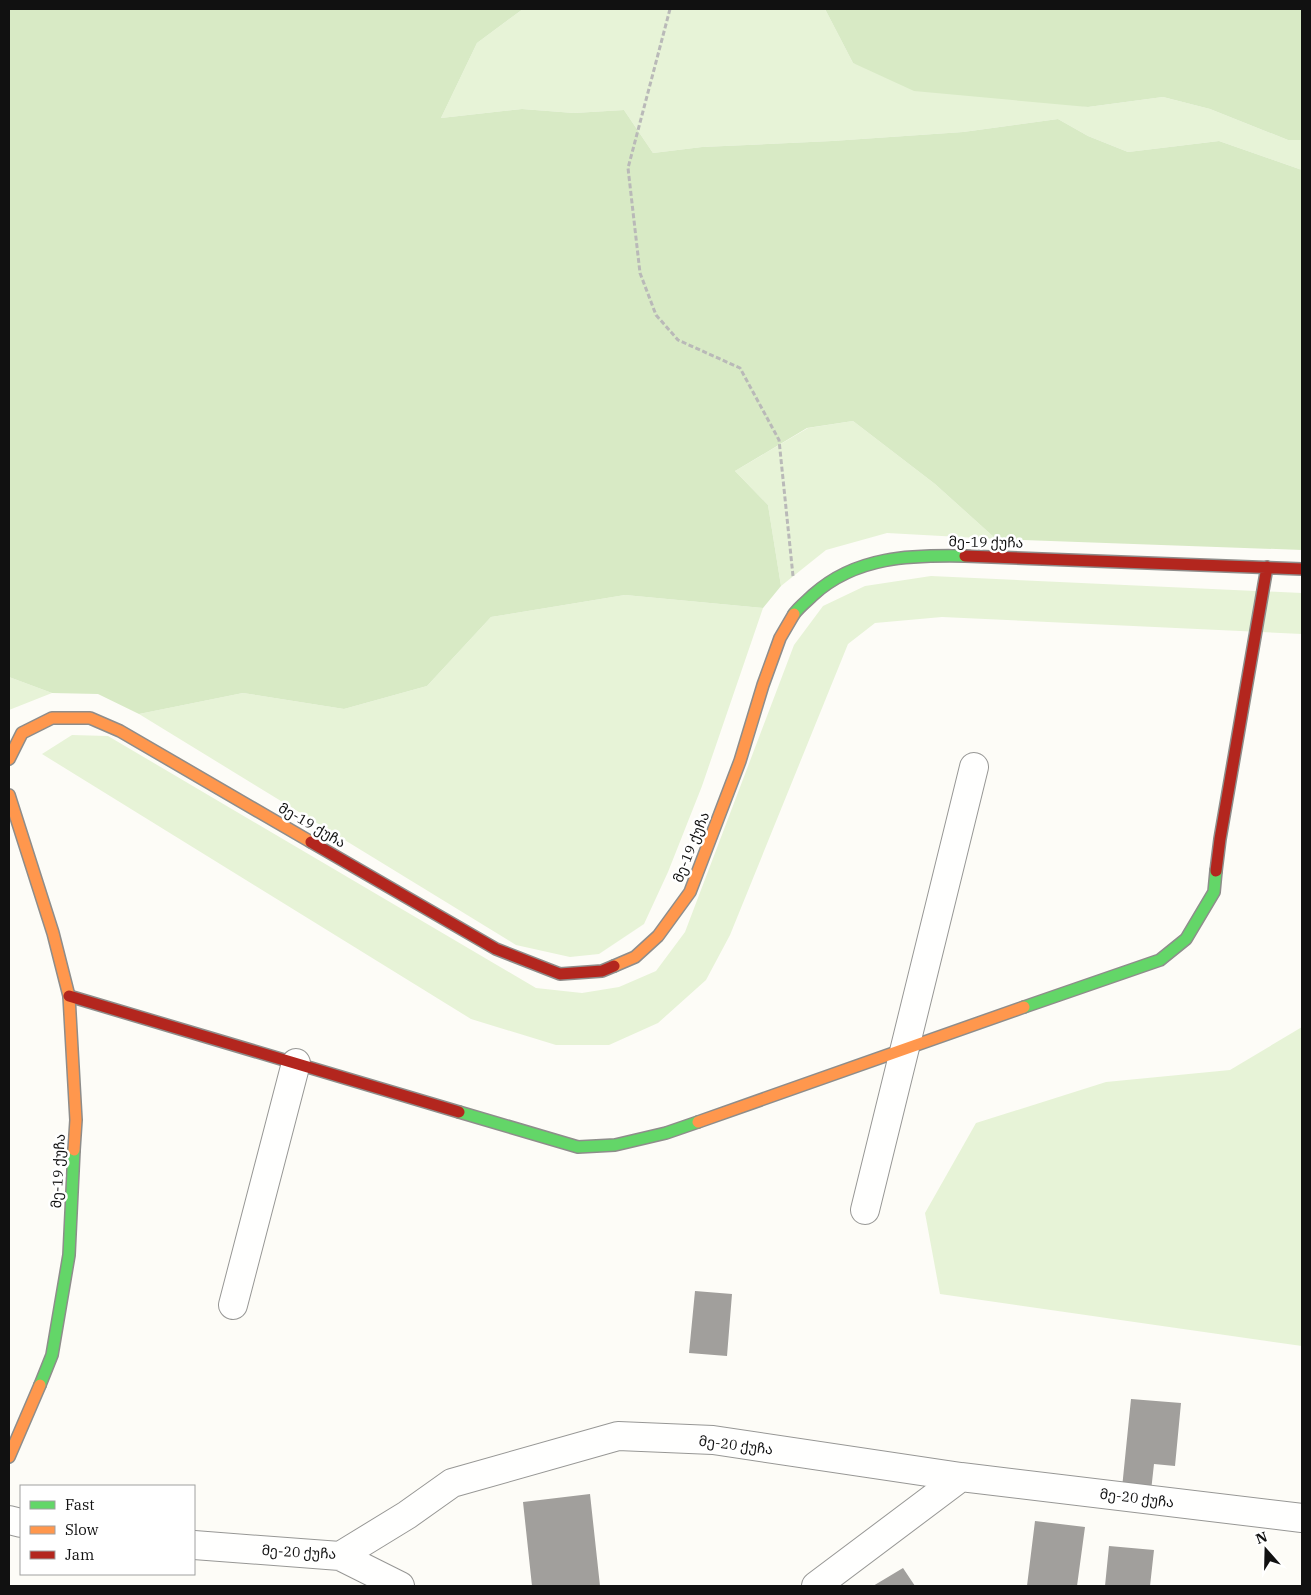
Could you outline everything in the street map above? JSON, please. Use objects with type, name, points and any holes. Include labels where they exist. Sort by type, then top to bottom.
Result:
[{"type":"street","name":"მე-19 ქუჩა","points":[[9,759],[22,733],[52,718],[90,718],[120,732],[496,949],[560,974],[602,971],[635,957],[658,936],[690,892],[740,761],[780,638],[796,611],[818,590],[850,570],[878,562],[920,555],[1302,569]]},
{"type":"street","points":[[69,996],[578,1147],[615,1145],[666,1133],[1160,960],[1186,939],[1214,892],[1220,839],[1268,567]]},
{"type":"street","points":[[865,1210],[974,767]]},
{"type":"street","name":"მე-19 ქუჩა","points":[[9,795],[53,933],[69,996],[76,1120],[69,1255],[52,1355],[17,1419],[9,1457]]},
{"type":"street","points":[[233,1305],[296,1063]]},
{"type":"street","name":"მე-20 ქუჩა","points":[[195,1545],[340,1556],[408,1515],[452,1484],[618,1436],[714,1440],[961,1477],[1302,1518]]},
{"type":"street","points":[[816,1586],[961,1477]]},
{"type":"street","points":[[340,1556],[400,1586]]},
{"type":"path","points":[[670,9],[628,168],[640,273],[656,315],[678,340],[740,368],[779,440],[796,611]]},
{"type":"green space","points":[[9,9],[523,9],[477,43],[441,118],[522,109],[574,113],[624,110],[653,153],[702,147],[963,132],[1058,119],[1088,136],[1128,152],[1219,141],[1302,170],[1302,550],[996,539],[935,484],[853,421],[807,428],[735,471],[768,505],[781,586],[763,608],[625,595],[491,617],[427,686],[344,709],[243,693],[139,714],[98,694],[52,693],[9,677]]},
{"type":"green space","points":[[523,9],[825,9],[853,63],[1088,107],[1163,97],[1210,109],[1288,140],[1302,140],[1302,170],[1219,141],[1128,152],[1088,136],[1058,119],[963,132],[702,147],[653,153],[624,110],[574,113],[522,109],[441,118],[477,43]]},
{"type":"green space","points":[[825,9],[1302,9],[1302,140],[1288,140],[1210,109],[1163,97],[1088,107],[914,91],[853,63]]},
{"type":"green space","points":[[853,421],[935,484],[996,539],[887,533],[826,550],[781,586],[768,505],[735,471],[808,428]]},
{"type":"green space","points":[[931,576],[1302,593],[1302,634],[942,617],[875,623],[848,644],[730,935],[706,980],[658,1023],[609,1045],[556,1045],[471,1019],[42,754],[72,735],[108,736],[536,988],[582,993],[619,987],[656,971],[685,932],[794,645],[823,606],[865,586]]},
{"type":"green space","points":[[625,595],[763,608],[702,786],[668,872],[644,924],[599,954],[570,957],[516,945],[139,714],[243,693],[344,709],[427,686],[491,617]]},
{"type":"green space","points":[[9,677],[52,693],[9,710]]},
{"type":"green space","points":[[1302,1027],[1302,1346],[940,1294],[925,1213],[976,1123],[1106,1082],[1230,1070]]},
{"type":"building","points":[[695,1291],[732,1294],[727,1356],[689,1353]]},
{"type":"building","points":[[1131,1399],[1181,1403],[1175,1466],[1154,1464],[1151,1491],[1122,1488]]},
{"type":"building","points":[[590,1494],[600,1586],[532,1586],[523,1502]]},
{"type":"building","points":[[1035,1521],[1085,1527],[1077,1586],[1027,1586]]},
{"type":"building","points":[[1109,1546],[1154,1550],[1150,1586],[1105,1586]]},
{"type":"building","points":[[903,1568],[915,1586],[873,1586]]},
{"type":"traffic: fast","points":[[794,614],[813,595],[830,582],[847,572],[866,565],[885,560],[925,556],[965,556]]},
{"type":"traffic: fast","points":[[1024,1007],[1160,960],[1186,939],[1214,892],[1216,871]]},
{"type":"traffic: fast","points":[[459,1112],[578,1147],[615,1145],[666,1133],[698,1122]]},
{"type":"traffic: fast","points":[[40,1385],[52,1355],[69,1255],[74,1150]]},
{"type":"traffic: slow","points":[[614,966],[635,957],[658,936],[690,892],[740,761],[763,685],[780,638],[794,614]]},
{"type":"traffic: slow","points":[[9,759],[22,733],[52,718],[90,718],[120,731],[311,842]]},
{"type":"traffic: slow","points":[[9,795],[53,933],[69,996],[76,1120],[74,1150]]},
{"type":"traffic: slow","points":[[698,1122],[1024,1007]]},
{"type":"traffic: slow","points":[[9,1457],[40,1385]]},
{"type":"traffic: jam","points":[[965,556],[1302,569]]},
{"type":"traffic: jam","points":[[1216,871],[1267,567]]},
{"type":"traffic: jam","points":[[311,842],[496,949],[560,974],[602,971],[614,966]]},
{"type":"traffic: jam","points":[[69,996],[459,1112]]}]
